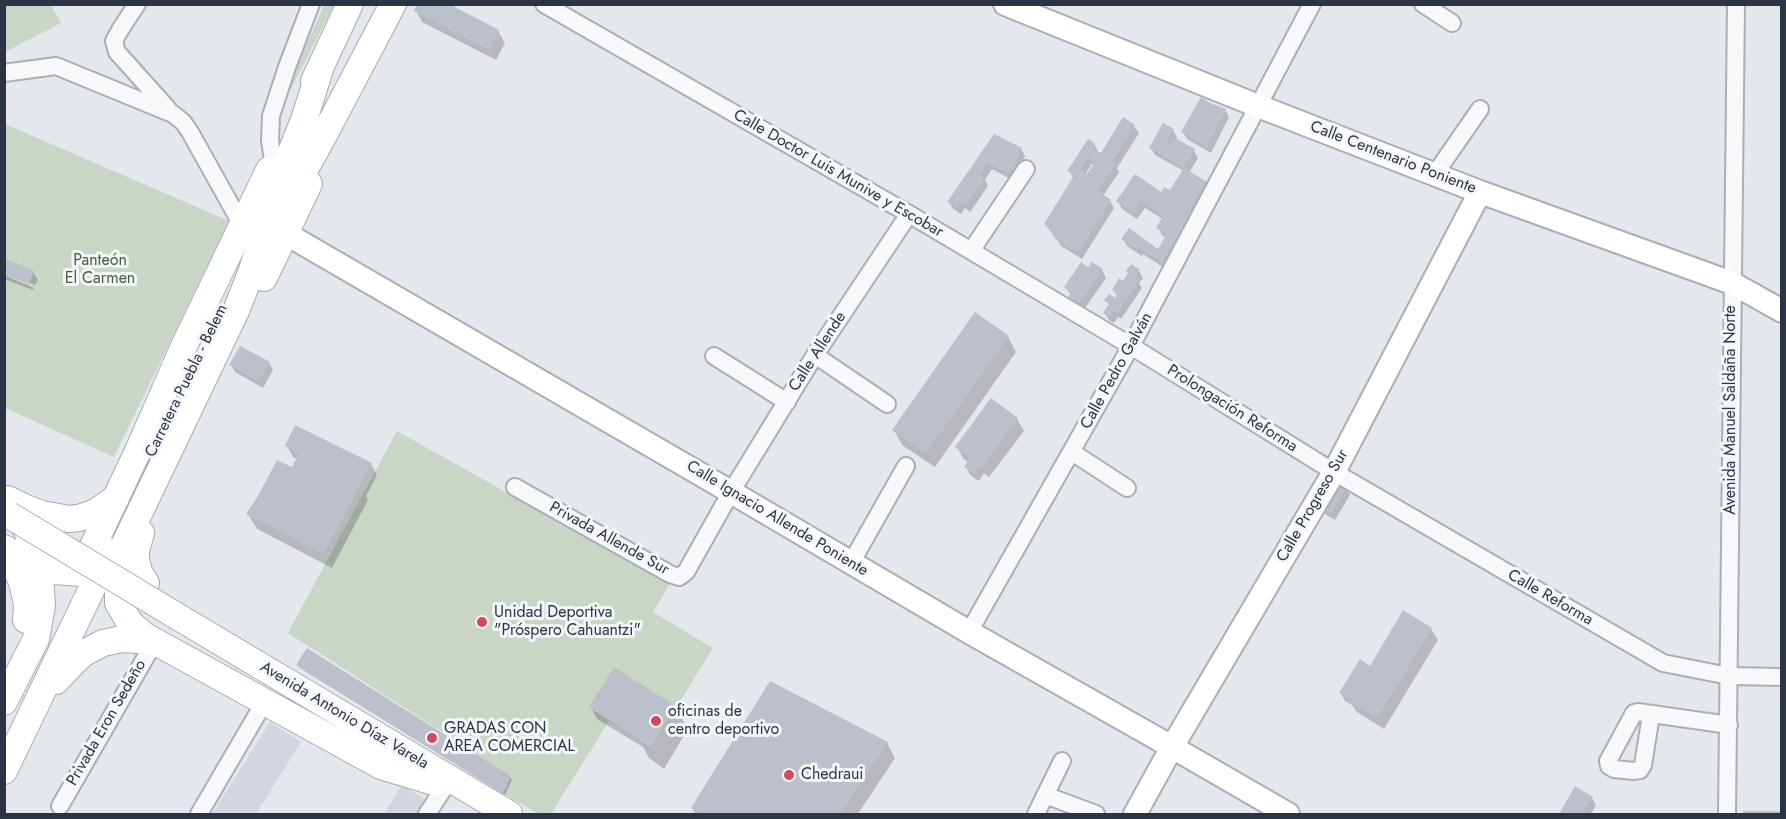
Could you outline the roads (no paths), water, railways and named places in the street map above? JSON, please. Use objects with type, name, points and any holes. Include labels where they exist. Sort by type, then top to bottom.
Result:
[{"type":"main road","name":"Carretera Puebla - Belem","points":[[265,228],[273,161],[350,4]]},
{"type":"main road","name":"Carretera Puebla - Belem","points":[[4,771],[103,571],[116,498],[184,346],[293,187],[323,137],[393,4]]},
{"type":"main road","points":[[103,571],[125,543],[236,311],[321,66]]},
{"type":"main road","points":[[6,510],[69,519],[79,518],[96,512],[116,498]]},
{"type":"main road","points":[[4,702],[32,649],[40,628],[42,606],[38,566],[27,531],[6,510]]},
{"type":"main road","points":[[6,510],[165,624],[265,701],[381,765],[439,785]]},
{"type":"main road","points":[[4,549],[38,566],[54,571],[103,571],[137,566],[165,624]]},
{"type":"main road","points":[[4,549],[18,572],[27,604],[20,644],[4,677]]},
{"type":"main road","name":"Carretera Puebla - Belem","points":[[4,735],[31,684],[103,571]]},
{"type":"main road","points":[[103,571],[147,583]]},
{"type":"main road","points":[[103,571],[123,614],[130,623],[165,624]]},
{"type":"main road","points":[[39,700],[68,667],[84,653],[103,643],[165,624]]},
{"type":"main road","name":"Avenida Antonio Díaz Varela","points":[[165,624],[386,740],[509,814]]},
{"type":"main road","name":"Avenida Antonio Díaz Varela","points":[[165,624],[485,814]]},
{"type":"street","points":[[137,4],[114,41],[117,52],[130,64],[147,87],[183,122],[265,228]]},
{"type":"street","points":[[273,161],[270,140],[271,116],[311,4]]},
{"type":"street","name":"Calle Doctor Luis Munive y Escobar","points":[[544,4],[909,214],[1131,346]]},
{"type":"street","name":"Calle Centenario Poniente","points":[[1005,4],[1480,192],[1732,283],[1782,311]]},
{"type":"street","name":"Calle Pedro Galván","points":[[969,632],[1131,346],[1312,4]]},
{"type":"street","points":[[1423,4],[1452,23]]},
{"type":"street","name":"Avenida Manuel Saldaña Norte","points":[[1727,814],[1736,4]]},
{"type":"street","points":[[4,73],[56,66],[173,114]]},
{"type":"street","points":[[1435,174],[1480,109]]},
{"type":"street","points":[[971,251],[1026,169]]},
{"type":"street","name":"Calle Progreso Sur","points":[[1135,814],[1334,472],[1480,192]]},
{"type":"street","name":"Calle Allende","points":[[731,492],[815,356],[909,214]]},
{"type":"street","name":"Calle Ignacio Allende Poniente","points":[[265,228],[731,492],[969,632],[1288,814]]},
{"type":"street","name":"Prolongación Reforma","points":[[1131,346],[1334,472]]},
{"type":"street","points":[[714,356],[787,402]]},
{"type":"street","points":[[815,356],[888,404]]},
{"type":"street","points":[[1072,452],[1127,488]]},
{"type":"street","points":[[851,563],[906,466]]},
{"type":"street","name":"Calle Reforma","points":[[1334,472],[1663,663],[1729,676],[1782,677]]},
{"type":"street","name":"Privada Allende Sur","points":[[515,487],[679,577],[686,572],[731,492]]},
{"type":"street","name":"Privada Eron Sedeño","points":[[60,806],[165,624]]},
{"type":"street","points":[[199,814],[265,701]]},
{"type":"street","points":[[1651,715],[1729,724]]},
{"type":"street","points":[[1036,814],[1062,761]]},
{"type":"street","points":[[428,814],[439,785]]},
{"type":"street","points":[[1045,795],[1096,814]]},
{"type":"place","name":"Unidad Deportiva \"Próspero Cahuantzi\"","points":[[482,622]]},
{"type":"place","name":"oficinas de centro deportivo","points":[[656,721]]},
{"type":"place","name":"GRADAS CON AREA COMERCIAL","points":[[432,738]]},
{"type":"place","name":"Chedraui","points":[[789,775]]},
{"type":"park label","name":"Panteón El Carmen","points":[[100,270]]}]
